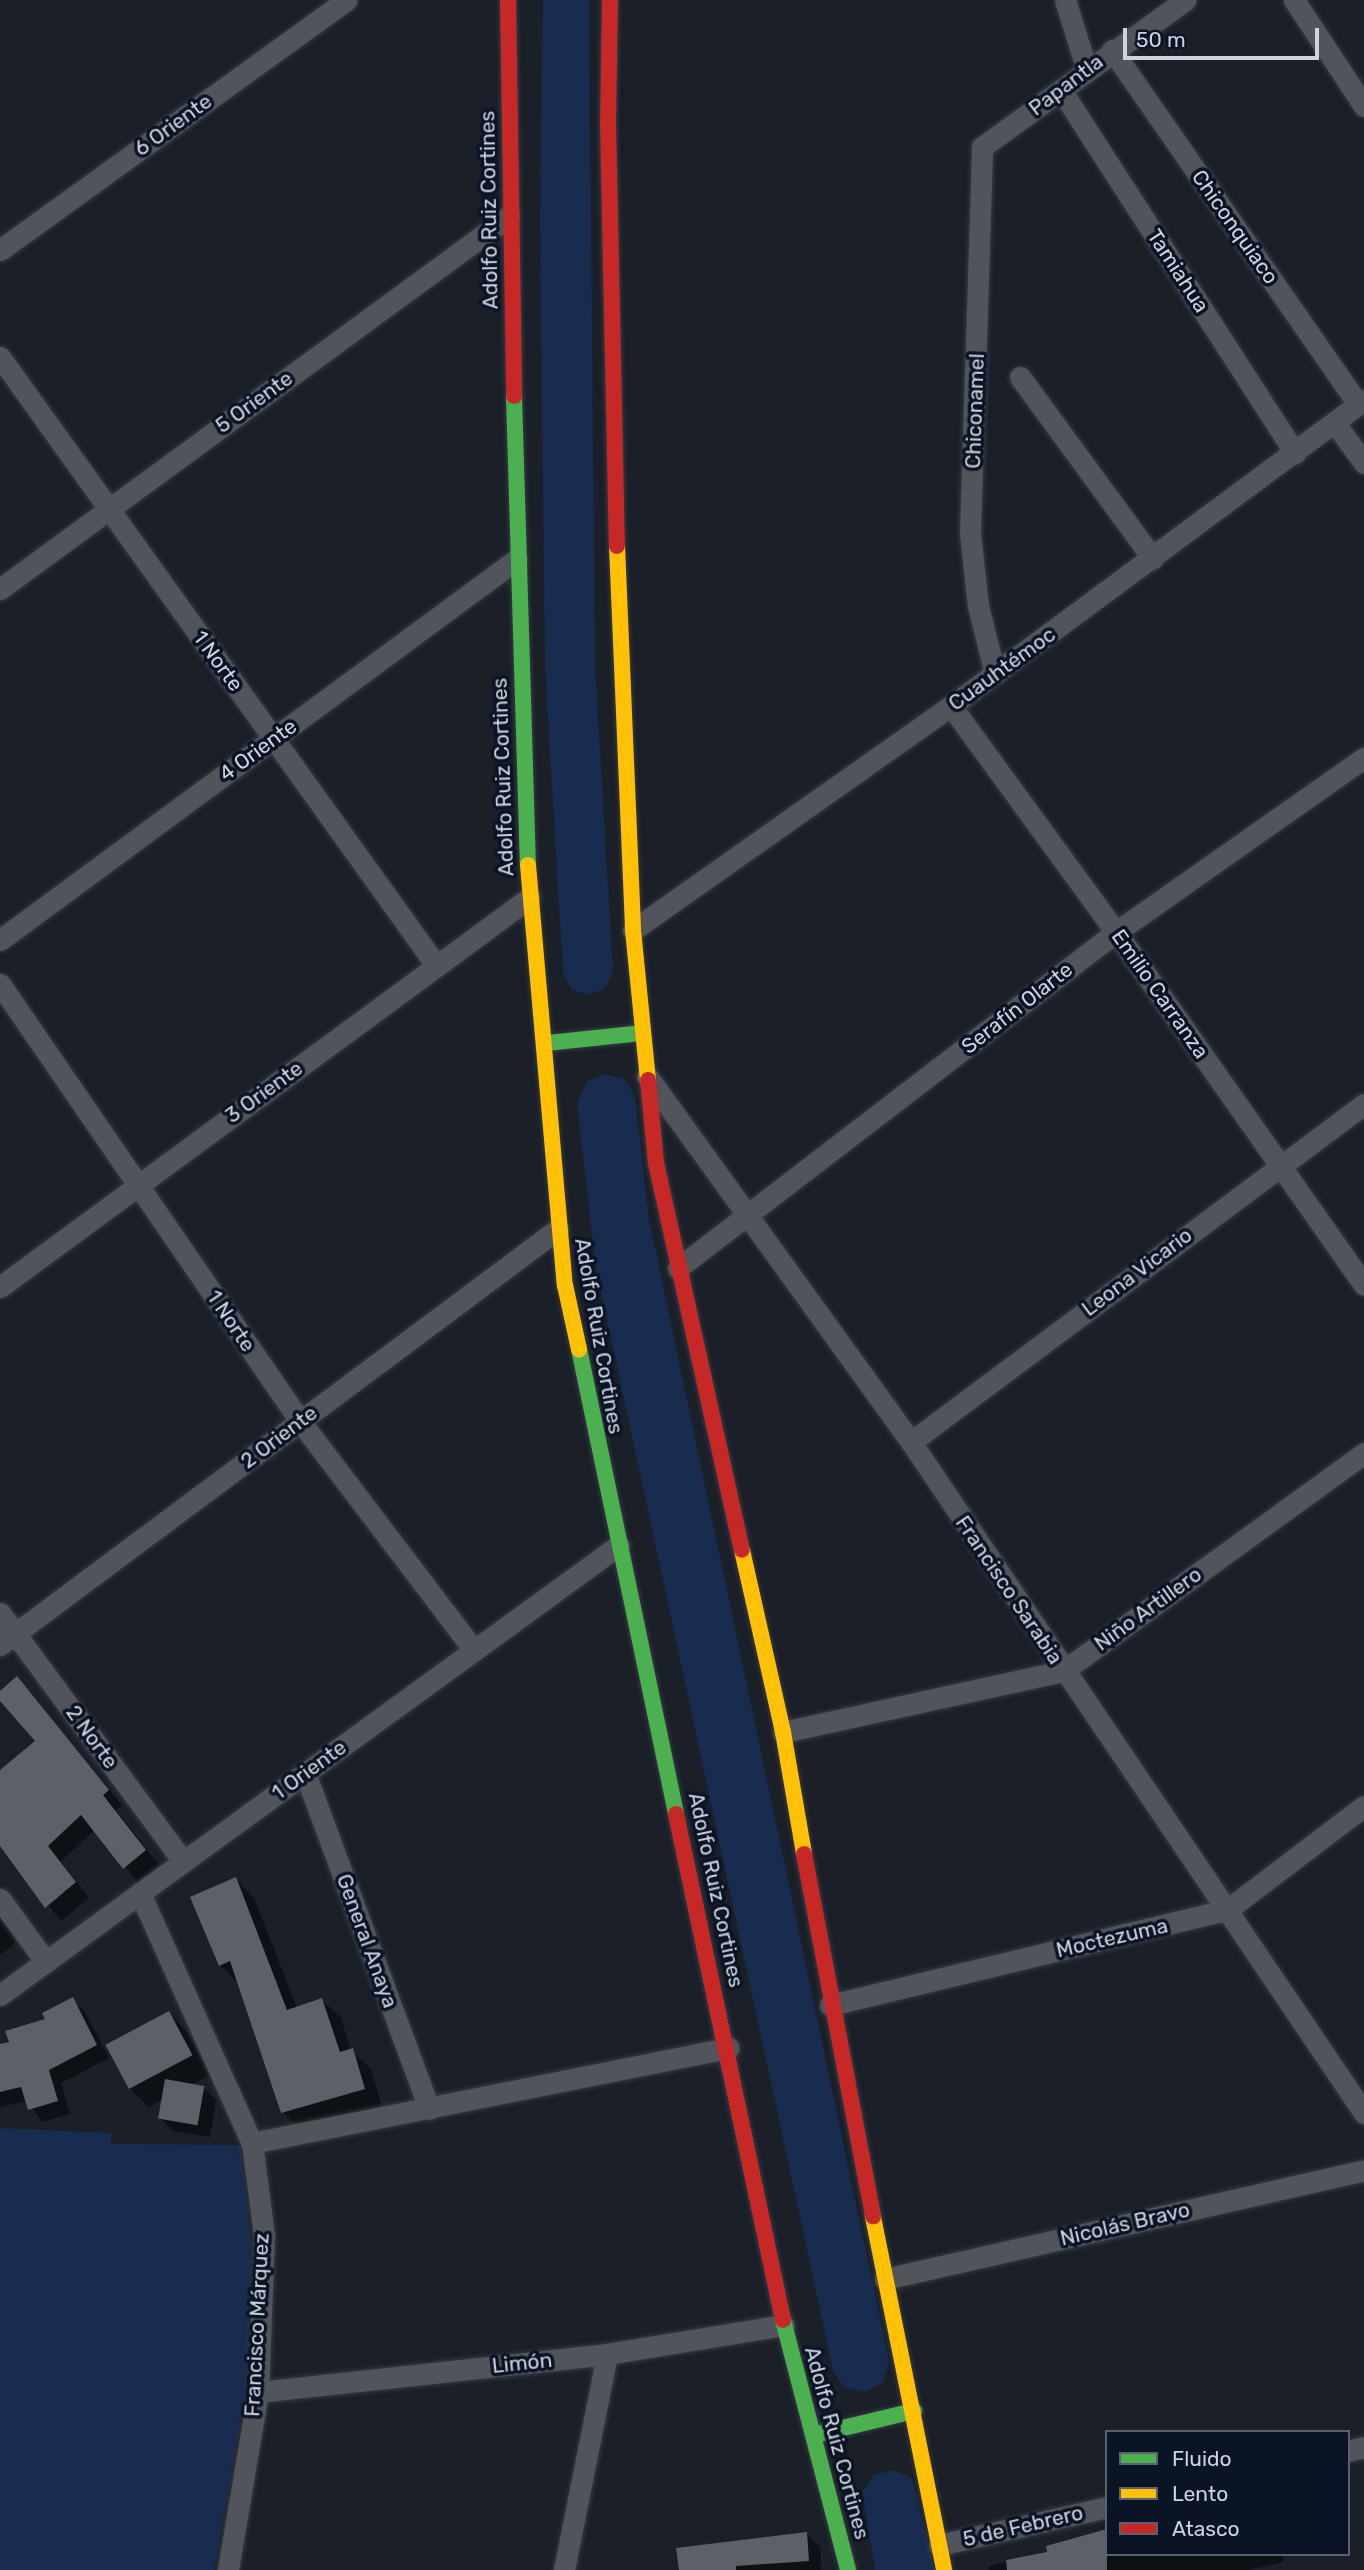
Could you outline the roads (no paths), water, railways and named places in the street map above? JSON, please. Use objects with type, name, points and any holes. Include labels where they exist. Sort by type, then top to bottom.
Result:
[{"type":"main road","name":"Adolfo Ruiz Cortines","points":[[508,0],[509,216],[517,559],[529,898],[547,1043],[558,1229],[565,1285],[729,2048],[784,2325],[848,2570]]},
{"type":"main road","points":[[610,0],[608,122],[617,550],[633,930],[645,1073],[656,1163],[783,1732],[830,2005],[944,2570]]},
{"type":"main road","points":[[547,1043],[642,1033]]},
{"type":"main road","points":[[814,2435],[914,2411]]},
{"type":"street","name":"6 Oriente","points":[[0,250],[346,0]]},
{"type":"street","points":[[1065,0],[1087,70]]},
{"type":"street","name":"Papantla","points":[[982,147],[1112,50],[1185,0]]},
{"type":"street","points":[[1294,0],[1364,106]]},
{"type":"street","name":"Chiconquiaco","points":[[1112,50],[1361,402]]},
{"type":"street","name":"Tamiahua","points":[[1061,90],[1295,453]]},
{"type":"street","name":"Chiconamel","points":[[982,147],[970,533],[978,606],[995,674]]},
{"type":"street","name":"5 Oriente","points":[[0,589],[509,216]]},
{"type":"street","name":"1 Norte","points":[[0,357],[436,965]]},
{"type":"street","name":"Chiconamel","points":[[1020,377],[1153,559]]},
{"type":"street","name":"Cuauhtémoc","points":[[633,930],[951,706],[1153,559],[1361,402]]},
{"type":"street","points":[[1334,422],[1364,463]]},
{"type":"street","name":"4 Oriente","points":[[0,940],[517,559]]},
{"type":"street","name":"Emilio Carranza","points":[[951,706],[1116,932],[1364,1285]]},
{"type":"street","name":"Serafín Olarte","points":[[678,1268],[1116,932],[1364,758]]},
{"type":"street","name":"3 Oriente","points":[[0,1287],[529,898]]},
{"type":"street","name":"1 Norte","points":[[0,984],[300,1422],[474,1650]]},
{"type":"street","name":"Francisco Sarabia","points":[[645,1073],[911,1442],[1063,1671],[1364,2113]]},
{"type":"street","name":"Leona Vicario","points":[[911,1442],[1364,1104]]},
{"type":"street","name":"2 Oriente","points":[[8,1639],[558,1229]]},
{"type":"street","name":"Niño Artillero","points":[[783,1732],[1063,1671],[1364,1453]]},
{"type":"street","name":"1 Oriente","points":[[0,1995],[619,1545]]},
{"type":"street","name":"2 Norte","points":[[0,1613],[8,1639],[183,1861]]},
{"type":"street","name":"General Anaya","points":[[305,1773],[429,2109]]},
{"type":"street","name":"Moctezuma","points":[[830,2005],[1227,1910],[1364,1806]]},
{"type":"street","name":"Francisco Márquez","points":[[140,1894],[252,2143],[264,2236],[258,2392],[228,2570]]},
{"type":"street","points":[[0,1899],[46,1962]]},
{"type":"street","points":[[252,2143],[729,2048]]},
{"type":"street","name":"Nicolás Bravo","points":[[885,2279],[1364,2170]]},
{"type":"street","name":"Limón","points":[[258,2392],[607,2354],[784,2325]]},
{"type":"street","points":[[564,2570],[607,2354]]},
{"type":"street","name":"5 de Febrero","points":[[939,2545],[1105,2507]]}]
